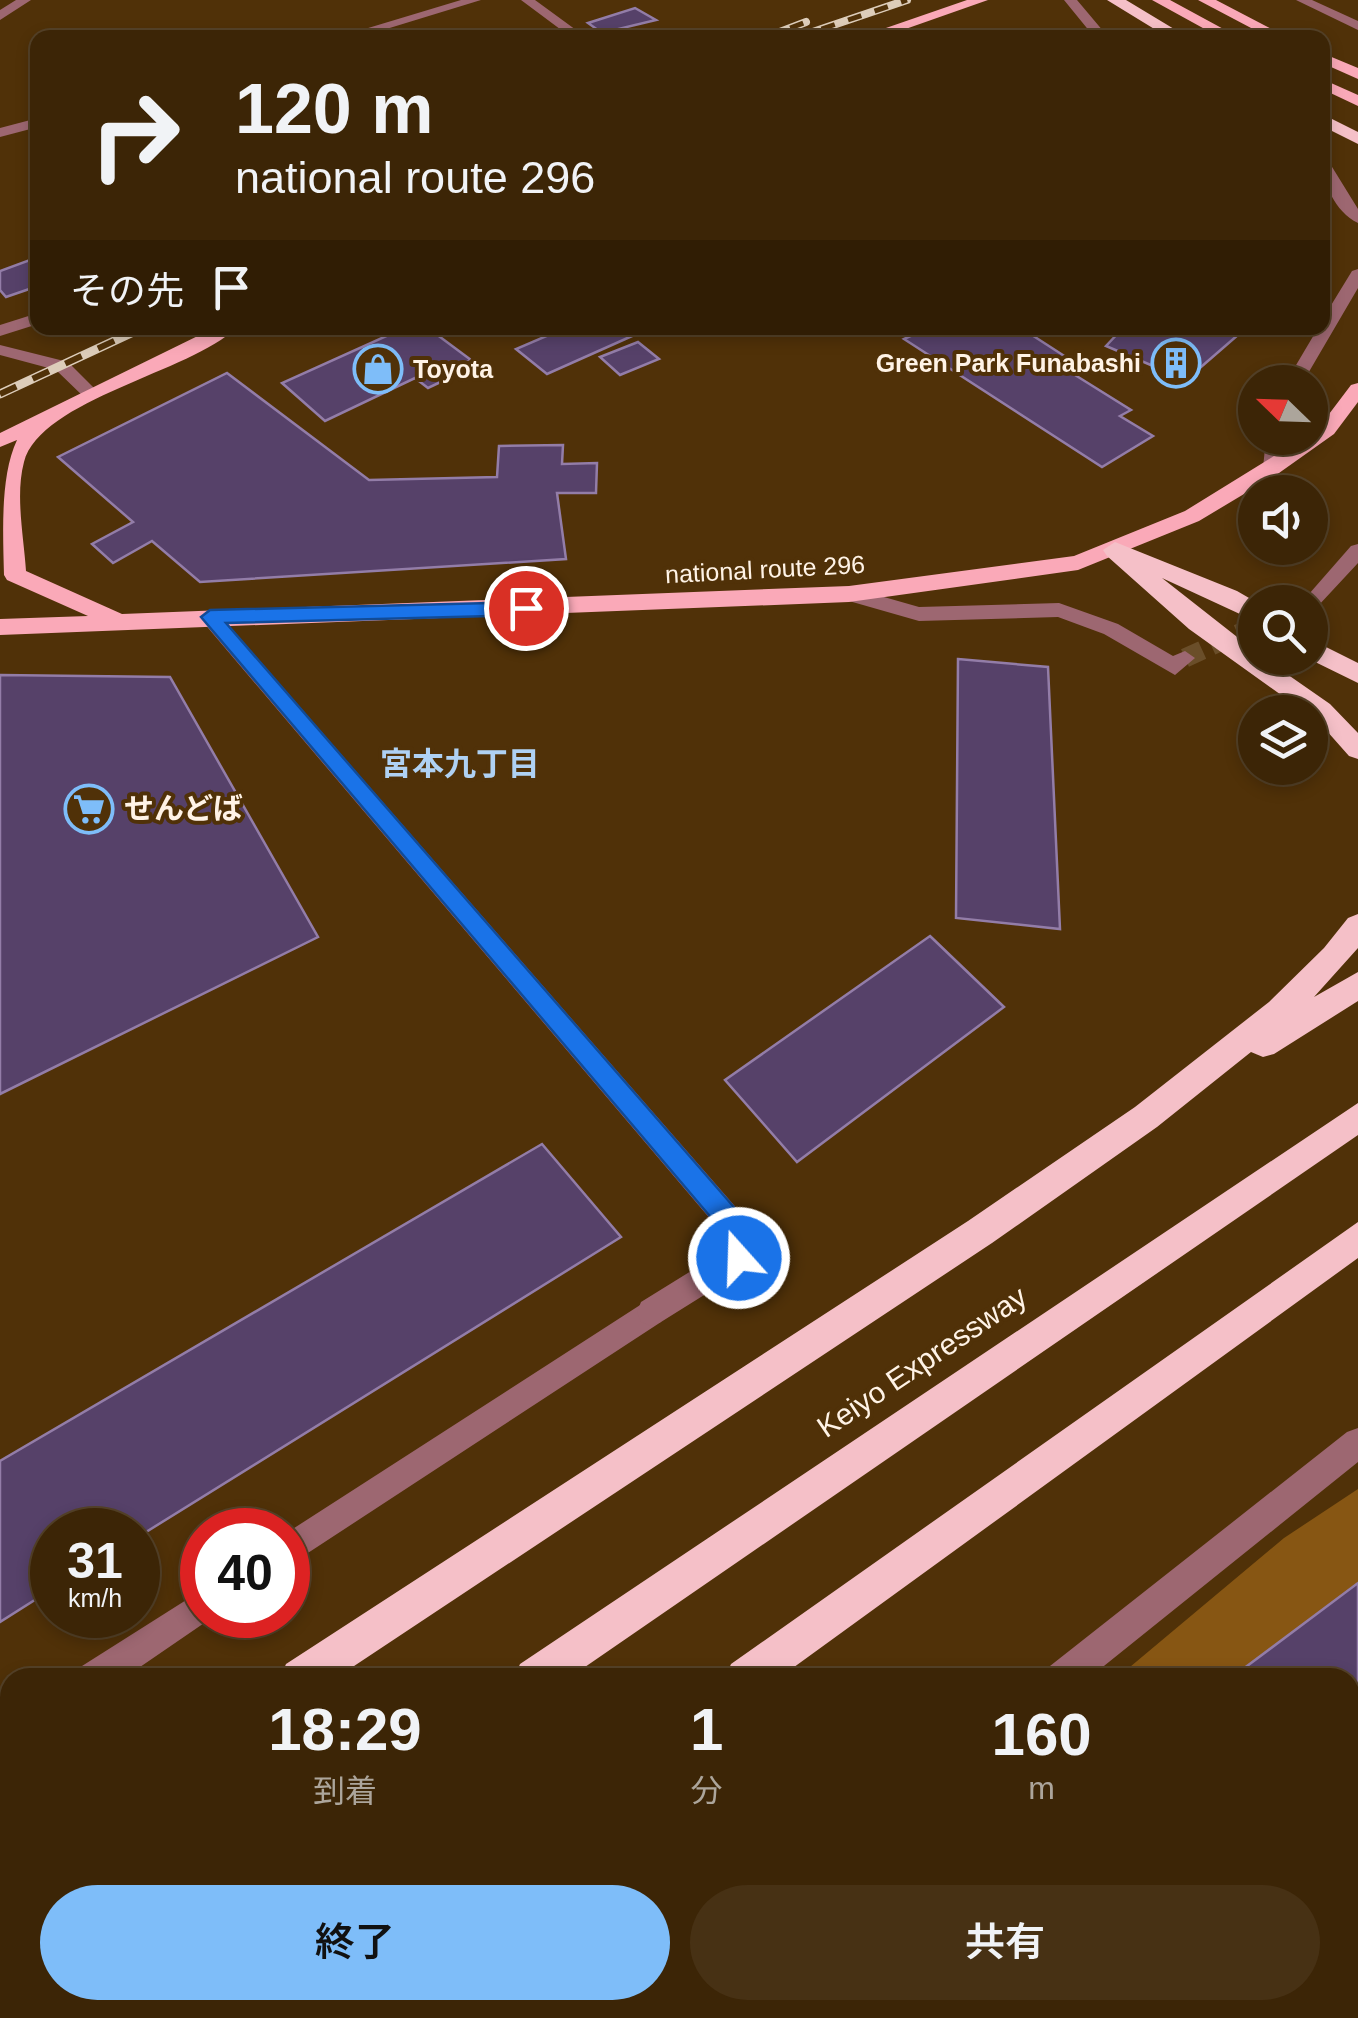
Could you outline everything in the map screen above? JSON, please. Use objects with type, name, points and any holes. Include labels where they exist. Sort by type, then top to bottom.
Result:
[{"type":"highway","points":[[889,30],[981,0]]},
{"type":"highway","points":[[1114,0],[1166,30]]},
{"type":"highway","points":[[1159,0],[1217,30]]},
{"type":"highway","points":[[1205,0],[1266,30]]},
{"type":"highway","points":[[1330,61],[1358,74]]},
{"type":"highway","points":[[1330,87],[1358,101]]},
{"type":"highway","points":[[1330,123],[1358,139]]},
{"type":"highway","points":[[0,440],[212,335]]},
{"type":"highway","name":"national route 296","points":[[0,627],[849,594],[1078,563],[1192,516],[1272,468],[1326,430],[1358,389]]},
{"type":"highway","name":"national route 296","points":[[44,419],[14,458],[11,482],[16,575],[118,620]]},
{"type":"highway","points":[[1115,550],[1238,603]]},
{"type":"highway","points":[[1115,550],[1198,623],[1321,711],[1358,749]]},
{"type":"highway","points":[[1328,658],[1358,674]]},
{"type":"highway","points":[[1146,1117],[1280,1011],[1358,926]]},
{"type":"highway","points":[[315,1668],[980,1232],[1146,1117],[1358,985]]},
{"type":"highway","name":"Keiyo Expressway","points":[[549,1668],[1358,1117]]},
{"type":"highway","points":[[759,1668],[1358,1238]]},
{"type":"street","points":[[0,16],[25,0]]},
{"type":"street","points":[[369,30],[475,0]]},
{"type":"street","points":[[527,0],[570,30]]},
{"type":"street","points":[[1070,0],[1096,30]]},
{"type":"street","points":[[1302,0],[1358,26]]},
{"type":"street","points":[[0,133],[30,124]]},
{"type":"street","points":[[1330,177],[1346,206],[1358,218]]},
{"type":"street","points":[[1330,321],[1358,274]]},
{"type":"street","points":[[0,331],[30,321]]},
{"type":"street","points":[[1304,365],[1322,335]]},
{"type":"street","points":[[0,350],[62,366],[91,394]]},
{"type":"street","points":[[1272,468],[1274,455]]},
{"type":"street","points":[[1325,585],[1358,551]]},
{"type":"street","points":[[849,594],[918,614],[1060,610],[1111,629],[1175,668],[1186,658]]},
{"type":"street","points":[[210,617],[737,1229],[739,1258],[310,1536]]},
{"type":"street","points":[[1075,1668],[1358,1443]]},
{"type":"street","points":[[109,1668],[180,1621]]},
{"type":"shaded area","points":[[1358,1489],[1358,1668],[1129,1668],[1284,1538]]},
{"type":"building","points":[[635,8],[656,20],[614,30],[598,30],[588,23]]},
{"type":"building","points":[[30,260],[30,289],[6,297],[0,290],[0,271]]},
{"type":"building","points":[[388,335],[437,335],[471,360],[458,366],[464,371],[428,388],[415,378],[325,421],[282,383]]},
{"type":"building","points":[[549,335],[634,335],[547,374],[516,349]]},
{"type":"building","points":[[913,335],[1032,335],[1086,370],[1075,375],[1131,410],[1120,416],[1153,436],[1102,467],[904,339]]},
{"type":"building","name":"Green Park Funabashi","points":[[1116,335],[1238,335],[1186,380],[1106,346]]},
{"type":"building","points":[[638,342],[659,359],[620,375],[600,357]]},
{"type":"building","points":[[227,373],[369,480],[497,477],[499,446],[563,445],[562,464],[597,463],[596,493],[557,493],[566,559],[200,582],[152,541],[113,563],[92,544],[133,522],[58,457]]},
{"type":"building","points":[[958,659],[1048,667],[1060,929],[956,918]]},
{"type":"building","points":[[0,675],[170,677],[318,937],[0,1094]]},
{"type":"building","points":[[930,936],[1004,1007],[797,1162],[725,1080]]},
{"type":"building","points":[[542,1144],[621,1237],[160,1523],[160,1508],[30,1508],[30,1603],[0,1622],[0,1461]]},
{"type":"building","points":[[1358,1583],[1358,1668],[1244,1668]]},
{"type":"tunnel","points":[[1185,658],[1238,634]]},
{"type":"railway","points":[[819,30],[907,0]]},
{"type":"railway","points":[[785,30],[806,22]]},
{"type":"railway","points":[[0,394],[127,335]]},
{"type":"place","name":"Green Park Funabashi","points":[[1176,363]]},
{"type":"place","name":"Toyota","points":[[378,369]]},
{"type":"place","name":"せんどば","points":[[89,809]]},
{"type":"district","name":"宮本九丁目","points":[[460,764]]},
{"type":"route","points":[[526,608],[210,617],[737,1229],[739,1258]]}]
